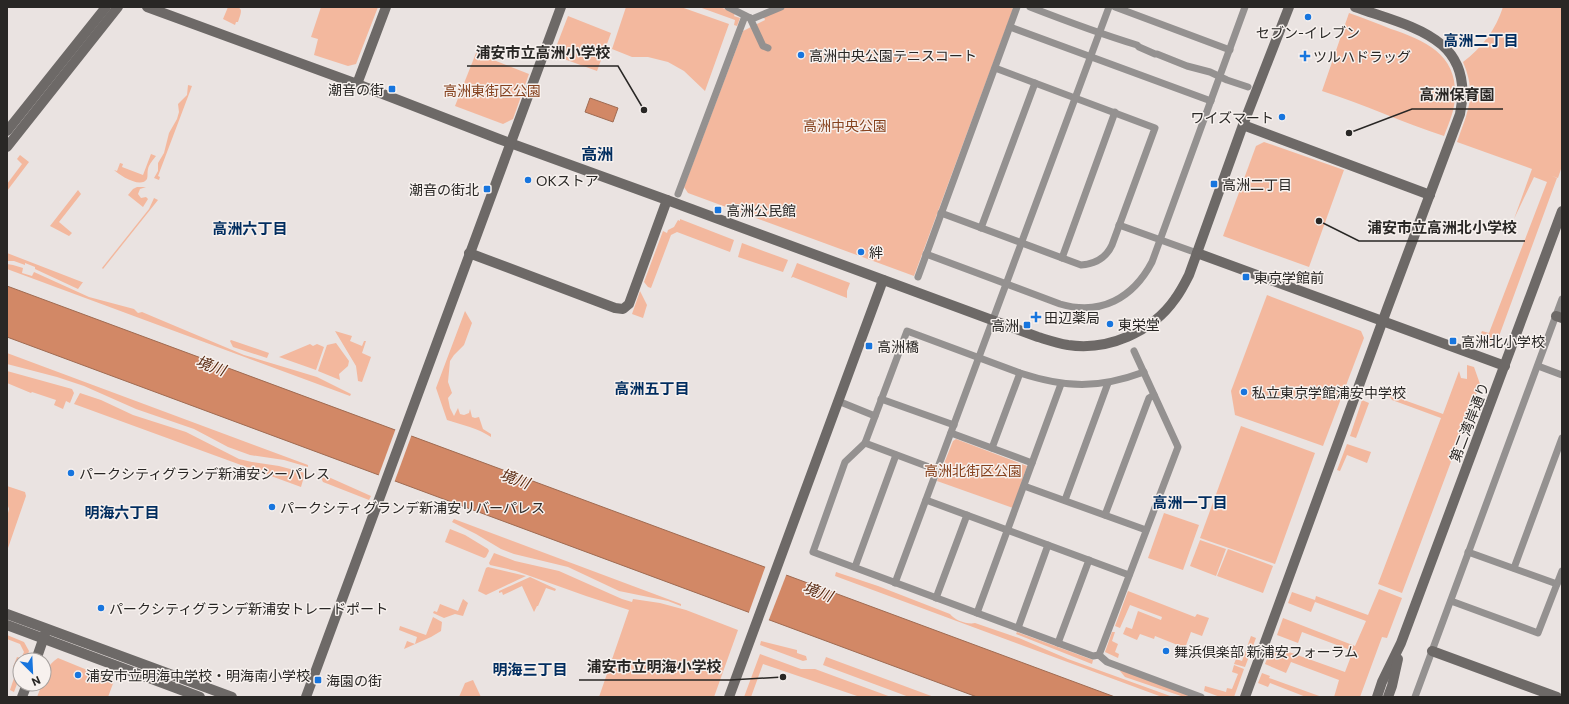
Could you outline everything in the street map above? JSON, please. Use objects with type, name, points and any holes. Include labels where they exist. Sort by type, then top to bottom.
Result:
[{"type":"street","points":[[7,131],[106,7]]},
{"type":"street","points":[[7,147],[118,7]]},
{"type":"street","points":[[147,7],[1038,337],[1068,345],[1086,346],[1114,341],[1135,334],[1168,308],[1182,289],[1189,275],[1243,125],[1289,7]]},
{"type":"street","points":[[357,84],[386,7]]},
{"type":"street","points":[[306,697],[561,7]]},
{"type":"street","points":[[728,7],[752,19],[781,7]]},
{"type":"street","points":[[918,277],[1017,7]]},
{"type":"street","points":[[1030,7],[1248,87]]},
{"type":"street","points":[[895,582],[1109,7]]},
{"type":"street","points":[[1115,7],[1230,50]]},
{"type":"street","points":[[926,254],[1066,306],[1084,308],[1098,307],[1124,296],[1139,283],[1152,262],[1245,7]]},
{"type":"street","points":[[1245,697],[1460,114],[1462,104],[1461,79],[1457,65],[1451,54],[1443,45],[1430,35],[1356,7]]},
{"type":"street","points":[[747,17],[763,46],[768,48]]},
{"type":"street","points":[[678,194],[747,17]]},
{"type":"street","points":[[1011,24],[1090,56],[1211,101]]},
{"type":"street","points":[[941,213],[1081,265],[1100,260],[1109,252],[1155,128],[995,68]]},
{"type":"street","points":[[981,228],[1035,83]]},
{"type":"street","points":[[1062,258],[1115,112]]},
{"type":"street","points":[[1243,125],[1430,195]]},
{"type":"street","points":[[469,253],[615,308],[623,309],[629,304],[668,200]]},
{"type":"street","name":"第二湾岸通り","points":[[1377,697],[1401,643],[1562,211]]},
{"type":"street","points":[[1119,225],[1505,366]]},
{"type":"street","points":[[729,697],[883,280]]},
{"type":"street","points":[[1415,697],[1538,366],[1559,317],[1562,299]]},
{"type":"street","points":[[1099,655],[1093,656],[813,552],[846,462],[865,443],[907,331],[1020,373],[1038,379],[1062,384],[1108,384],[1144,372]]},
{"type":"street","points":[[1099,655],[1178,447],[1134,350]]},
{"type":"street","points":[[1538,366],[1562,375]]},
{"type":"street","points":[[992,448],[1020,373]]},
{"type":"street","points":[[977,613],[1062,384]]},
{"type":"street","points":[[1065,500],[1108,384]]},
{"type":"street","points":[[1105,515],[1149,398],[1154,395]]},
{"type":"street","points":[[881,399],[954,425]]},
{"type":"street","points":[[838,401],[875,416]]},
{"type":"street","points":[[951,433],[1032,463]]},
{"type":"street","points":[[1514,568],[1562,438]]},
{"type":"street","points":[[865,443],[937,470]]},
{"type":"street","points":[[854,567],[896,455]]},
{"type":"street","points":[[1024,486],[1146,530]]},
{"type":"street","points":[[926,500],[1129,575]]},
{"type":"street","points":[[936,598],[967,515]]},
{"type":"street","points":[[1018,628],[1048,545]]},
{"type":"street","points":[[1468,552],[1557,584]]},
{"type":"street","points":[[1058,643],[1089,560]]},
{"type":"street","points":[[1451,601],[1538,633],[1562,571]]},
{"type":"street","points":[[7,614],[232,697]]},
{"type":"street","points":[[7,625],[200,697]]},
{"type":"street","points":[[39,652],[47,628]]},
{"type":"street","name":"第二湾岸通り","points":[[1388,697],[1392,686],[1401,643]]},
{"type":"street","points":[[1432,651],[1557,697]]},
{"type":"street","points":[[1099,655],[1107,662],[1201,697]]},
{"type":"green space","points":[[228,7],[237,7],[241,11],[238,22],[236,22],[235,25],[223,19]]},
{"type":"green space","points":[[321,7],[378,7],[356,64],[348,66],[314,55],[318,39],[311,37]]},
{"type":"green space","points":[[626,7],[681,7],[729,24],[705,91],[684,71],[668,62],[648,57],[632,57],[612,49]]},
{"type":"green space","points":[[699,7],[720,7],[735,13],[734,16],[740,18],[737,26],[734,25],[735,20]]},
{"type":"green space","name":"高洲中央公園","points":[[787,7],[1012,7],[1013,9],[914,276],[688,193],[684,187],[743,31],[765,20],[764,17]]},
{"type":"green space","points":[[1503,7],[1562,7],[1562,166],[1558,178],[1552,176],[1557,178],[1498,339],[1482,346],[1476,343],[1482,331],[1489,333],[1547,182],[1534,177],[1514,219],[1532,169],[1457,142],[1467,111],[1470,93],[1470,84],[1463,62],[1470,57],[1488,38]]},
{"type":"green space","points":[[1349,13],[1415,38],[1436,51],[1444,59],[1450,69],[1454,81],[1455,101],[1450,121],[1444,136],[1322,91]]},
{"type":"green space","points":[[568,16],[611,33],[597,71],[553,55]]},
{"type":"green space","name":"高洲東街区公園","points":[[476,53],[529,74],[513,119],[503,124],[455,106]]},
{"type":"green space","points":[[188,85],[192,86],[158,176],[160,177],[159,180],[154,178],[158,171],[158,163],[164,153],[169,133],[177,119],[179,112],[178,104],[187,95]]},
{"type":"green space","points":[[1264,142],[1344,170],[1309,267],[1223,236],[1256,146]]},
{"type":"green space","points":[[151,154],[156,156],[149,165],[147,179],[144,182],[140,183],[130,180],[114,170],[117,171],[120,163],[123,164],[122,167],[143,175]]},
{"type":"green space","points":[[20,155],[29,162],[7,191],[7,184],[22,164],[17,159]]},
{"type":"green space","points":[[137,187],[146,187],[140,189],[138,194],[141,198],[146,197],[148,199],[143,207],[128,195]]},
{"type":"green space","points":[[78,190],[81,194],[59,222],[72,233],[69,236],[50,226]]},
{"type":"green space","points":[[154,198],[158,200],[103,269],[102,268],[149,209]]},
{"type":"green space","points":[[680,219],[734,240],[730,252],[677,232],[671,235],[651,288],[648,287],[644,282],[663,231],[667,233],[668,230],[674,227],[678,220],[680,221]]},
{"type":"green space","points":[[742,243],[788,260],[783,272],[738,257]]},
{"type":"green space","points":[[7,253],[83,282],[78,289],[25,263],[25,265],[14,261],[7,261]]},
{"type":"green space","points":[[797,263],[850,283],[847,291],[847,298],[793,277],[791,278]]},
{"type":"green space","points":[[7,264],[23,268],[22,273],[32,276],[34,272],[89,297],[134,309],[138,313],[142,312],[244,355],[317,377],[351,394],[350,396],[7,269]]},
{"type":"green space","points":[[640,291],[647,305],[643,318],[632,314]]},
{"type":"green space","points":[[1267,295],[1361,331],[1364,338],[1323,446],[1235,415],[1231,391]]},
{"type":"green space","points":[[465,311],[472,323],[464,345],[450,361],[448,382],[452,393],[448,398],[450,408],[454,416],[458,408],[460,414],[464,415],[469,413],[470,409],[472,417],[479,417],[483,429],[491,434],[491,437],[475,429],[447,420],[436,388]]},
{"type":"green space","points":[[335,331],[352,336],[350,341],[362,346],[364,341],[366,341],[362,353],[371,357],[362,382],[358,381],[356,366]]},
{"type":"green space","points":[[231,340],[269,353],[267,358],[233,347],[230,341]]},
{"type":"green space","points":[[336,343],[349,361],[348,366],[339,374],[340,380],[318,371],[327,345]]},
{"type":"green space","points":[[310,344],[313,346],[317,344],[324,347],[316,370],[279,357]]},
{"type":"green space","points":[[7,353],[308,465],[308,467],[284,460],[250,455],[228,447],[194,429],[136,409],[84,386],[57,377],[7,364]]},
{"type":"green space","points":[[1467,365],[1474,367],[1480,384],[1402,593],[1378,584],[1441,418],[1392,400],[1390,397],[1375,391],[1376,390],[1443,414],[1459,371],[1461,378],[1467,379]]},
{"type":"green space","points":[[7,371],[72,389],[74,393],[70,403],[66,401],[63,409],[54,405],[56,400],[32,392],[31,393],[7,383]]},
{"type":"green space","points":[[80,393],[101,400],[133,415],[186,432],[239,459],[279,466],[305,473],[301,487],[74,404]]},
{"type":"green space","points":[[1362,400],[1369,403],[1356,438],[1350,436]]},
{"type":"green space","points":[[1241,426],[1315,453],[1275,564],[1200,538]]},
{"type":"green space","name":"高洲北街区公園","points":[[956,439],[1027,466],[1013,508],[937,481],[953,441]]},
{"type":"green space","points":[[1347,444],[1371,452],[1367,463],[1347,455],[1340,471],[1337,470]]},
{"type":"green space","points":[[324,475],[371,496],[369,500],[323,482],[321,478]]},
{"type":"green space","points":[[7,486],[25,492],[26,496],[7,551],[7,517],[9,509],[7,503]]},
{"type":"green space","points":[[1164,513],[1199,525],[1183,570],[1148,558]]},
{"type":"green space","points":[[454,519],[681,604],[681,606],[668,601],[619,591],[568,567],[514,554],[501,549],[452,522]]},
{"type":"green space","points":[[450,529],[465,535],[488,549],[489,551],[486,557],[484,558],[445,542]]},
{"type":"green space","points":[[1200,540],[1226,549],[1216,576],[1190,566]]},
{"type":"green space","points":[[1228,549],[1273,566],[1263,593],[1217,576]]},
{"type":"green space","points":[[494,553],[515,561],[559,571],[622,599],[632,602],[633,599],[660,603],[686,610],[738,630],[714,697],[599,697],[629,610],[516,571],[490,565],[489,563]]},
{"type":"green space","points":[[488,567],[526,576],[486,595],[478,591],[486,568]]},
{"type":"green space","points":[[836,572],[878,586],[950,614],[961,622],[975,623],[1019,638],[1068,659],[1173,697],[1162,697],[835,576]]},
{"type":"green space","points":[[530,577],[556,589],[555,591],[546,588],[534,612],[522,586],[503,595],[502,592],[499,593],[499,591]]},
{"type":"green space","points":[[1379,589],[1402,598],[1387,638],[1382,637],[1360,697],[1334,697],[1339,680],[1291,662],[1286,673],[1265,664],[1272,646],[1345,672],[1353,651],[1302,632],[1298,643],[1277,635],[1283,618],[1355,646],[1366,621],[1315,602],[1311,612],[1288,603],[1292,592],[1315,600],[1316,596],[1368,615]]},
{"type":"green space","points":[[1128,591],[1195,617],[1197,614],[1209,618],[1202,636],[1191,632],[1185,648],[1155,636],[1154,639],[1140,634],[1137,640],[1123,634],[1126,627],[1132,629],[1138,611],[1161,620],[1162,617],[1130,605],[1120,628],[1115,626]]},
{"type":"green space","points":[[463,599],[468,603],[463,616],[455,614],[444,618],[433,613],[434,611],[437,612],[440,604],[458,611]]},
{"type":"green space","points":[[433,617],[442,622],[441,631],[431,637],[404,649],[407,641],[415,644],[417,637],[399,630],[400,626],[426,635]]},
{"type":"green space","points":[[1017,632],[1093,660],[1092,664],[1016,634]]},
{"type":"green space","points":[[1112,632],[1115,632],[1112,641],[1118,644],[1115,652],[1119,654],[1118,658],[1105,652]]},
{"type":"green space","points":[[7,635],[24,642],[29,652],[24,652],[20,644],[7,639]]},
{"type":"green space","points":[[1251,636],[1256,638],[1245,667],[1234,664],[1236,659],[1242,661]]},
{"type":"green space","points":[[761,641],[797,650],[797,653],[806,656],[807,660],[803,661],[760,645]]},
{"type":"green space","points":[[760,654],[801,669],[815,669],[891,697],[860,697],[763,664],[751,697],[744,697]]},
{"type":"green space","points":[[826,657],[934,697],[909,697],[823,665]]},
{"type":"green space","points":[[58,658],[114,681],[108,697],[37,697],[39,692],[52,692],[52,663]]},
{"type":"green space","points":[[1234,665],[1244,669],[1234,697],[1220,697],[1204,691],[1205,686],[1226,692],[1227,688],[1232,689],[1238,674],[1232,672]]},
{"type":"green space","points":[[1121,670],[1195,697],[1184,697],[1125,677],[1120,671]]},
{"type":"green space","points":[[1262,673],[1270,676],[1269,678],[1322,697],[1306,697],[1270,683],[1268,687],[1258,683]]},
{"type":"green space","points":[[473,680],[481,697],[459,697],[465,683]]},
{"type":"water","points":[[590,98],[618,108],[613,122],[585,112]]},
{"type":"water","name":"境川","points":[[7,286],[1115,697],[977,697],[7,337]]},
{"type":"pier","points":[[396,428],[412,434],[394,483],[378,477]]},
{"type":"pier","points":[[766,565],[787,573],[768,622],[748,615]]},
{"type":"place","name":"セブン-イレブン","points":[[1308,17]]},
{"type":"place","name":"高洲中央公園テニスコート","points":[[801,55]]},
{"type":"place","name":"ツルハドラッグ","points":[[1305,56]]},
{"type":"place","name":"潮音の街","points":[[392,89]]},
{"type":"place","name":"浦安市立高洲小学校","points":[[644,110]]},
{"type":"place","name":"ワイズマート","points":[[1282,117]]},
{"type":"place","name":"高洲保育園","points":[[1349,133]]},
{"type":"place","name":"OKストア","points":[[528,180]]},
{"type":"place","name":"高洲二丁目","points":[[1214,184]]},
{"type":"place","name":"潮音の街北","points":[[487,189]]},
{"type":"place","name":"高洲公民館","points":[[718,210]]},
{"type":"place","name":"浦安市立高洲北小学校","points":[[1319,221]]},
{"type":"place","name":"絆","points":[[861,252]]},
{"type":"place","name":"東京学館前","points":[[1246,277]]},
{"type":"place","name":"田辺薬局","points":[[1036,317]]},
{"type":"place","name":"東栄堂","points":[[1110,324]]},
{"type":"place","name":"高洲","points":[[1027,325]]},
{"type":"place","name":"高洲北小学校","points":[[1453,341]]},
{"type":"place","name":"高洲橋","points":[[869,346]]},
{"type":"place","name":"私立東京学館浦安中学校","points":[[1244,392]]},
{"type":"place","name":"パークシティグランデ新浦安シーパレス","points":[[71,473]]},
{"type":"place","name":"パークシティグランデ新浦安リバーパレス","points":[[272,507]]},
{"type":"place","name":"パークシティグランデ新浦安トレードポート","points":[[101,608]]},
{"type":"place","name":"舞浜倶楽部 新浦安フォーラム","points":[[1166,651]]},
{"type":"place","name":"浦安市立明海中学校・明海南小学校","points":[[78,675]]},
{"type":"place","name":"浦安市立明海小学校","points":[[783,677]]},
{"type":"place","name":"海園の街","points":[[318,680]]},
{"type":"district","name":"高洲二丁目","points":[[1481,40]]},
{"type":"district","name":"高洲","points":[[597,153]]},
{"type":"district","name":"高洲六丁目","points":[[250,228]]},
{"type":"district","name":"高洲五丁目","points":[[652,388]]},
{"type":"district","name":"高洲一丁目","points":[[1190,502]]},
{"type":"district","name":"明海六丁目","points":[[122,512]]},
{"type":"district","name":"明海三丁目","points":[[530,669]]}]
